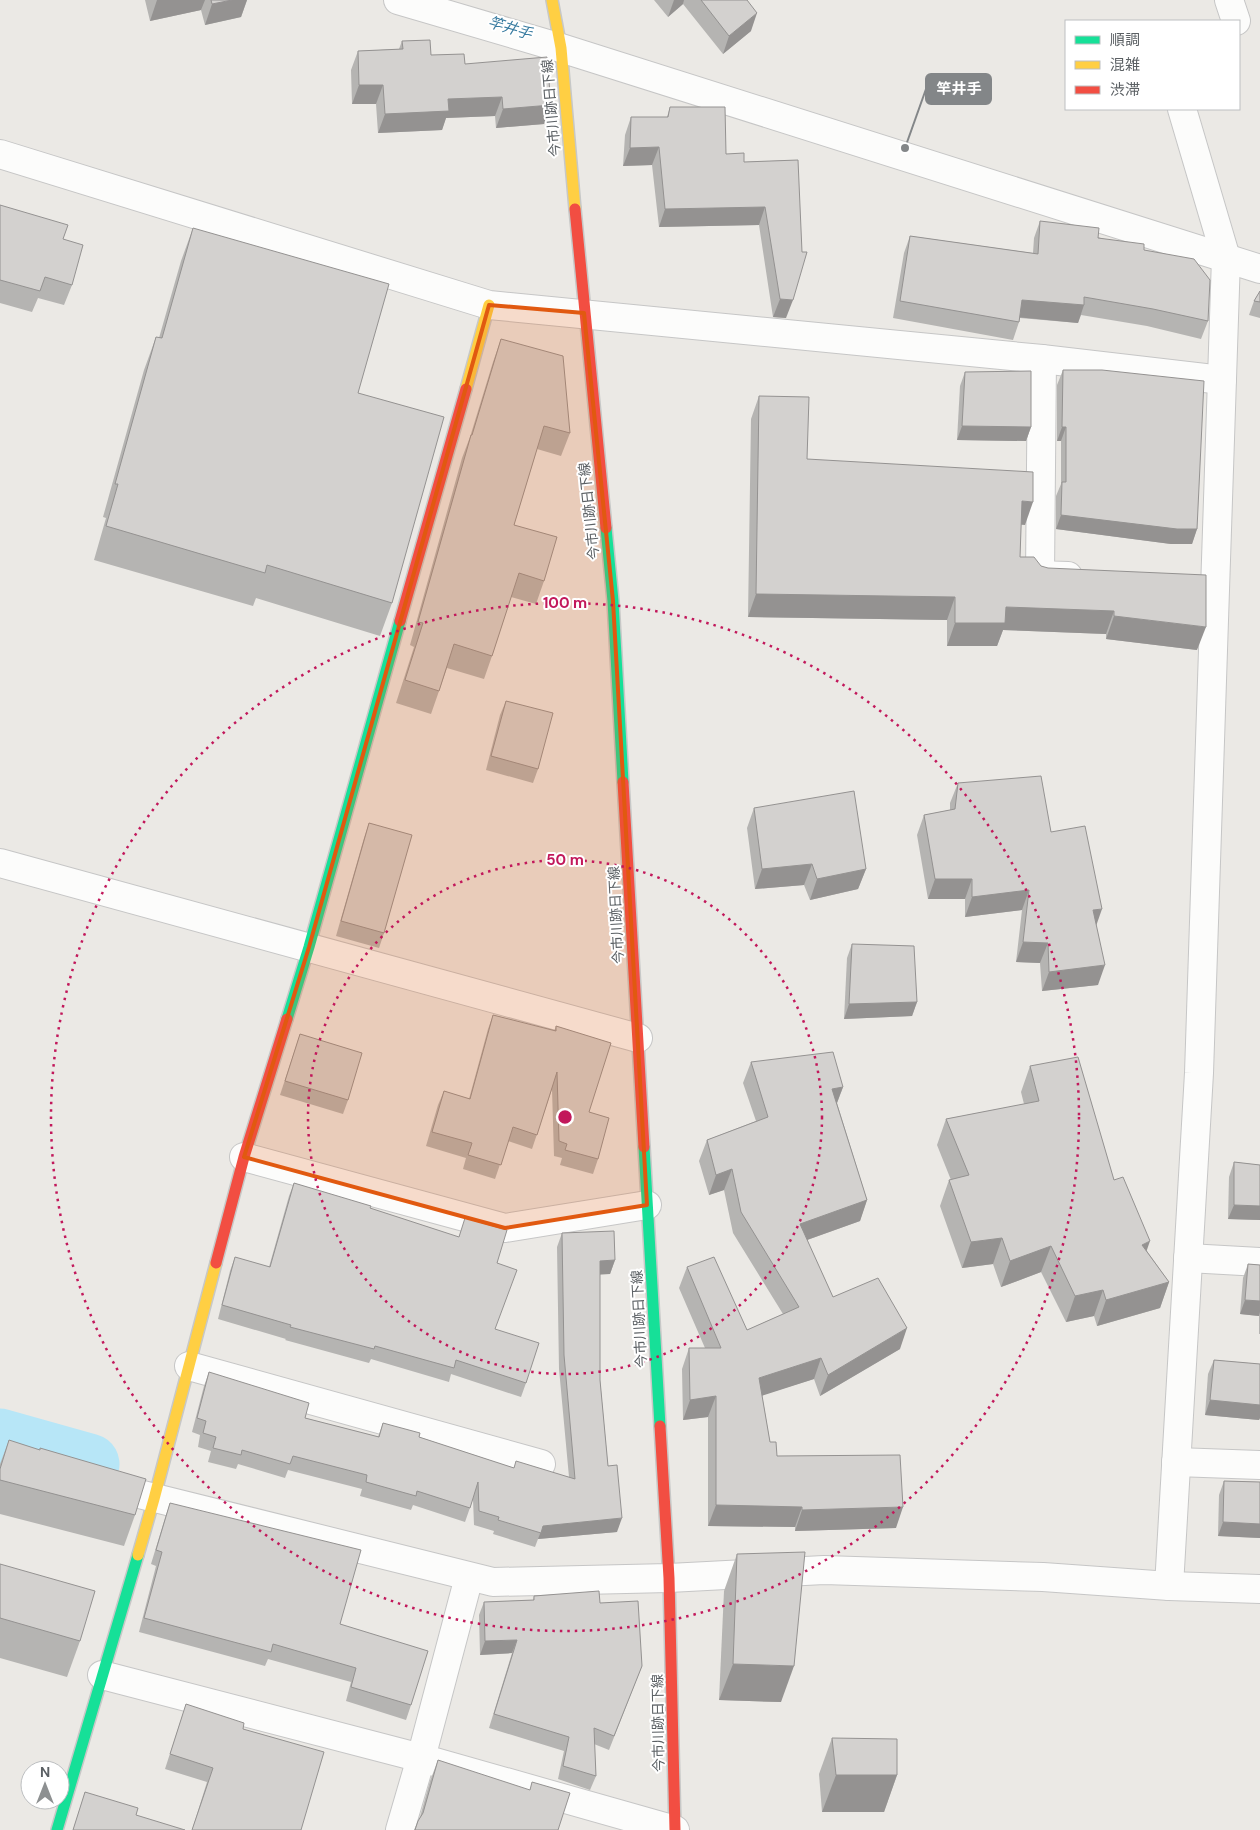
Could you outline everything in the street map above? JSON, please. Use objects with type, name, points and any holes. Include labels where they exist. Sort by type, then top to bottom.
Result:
[{"type":"street","points":[[398,0],[561,48],[1260,269]]},
{"type":"street","name":"今市川跡日下線","points":[[552,0],[561,48],[584,314],[613,601],[669,1578],[676,1830]]},
{"type":"street","points":[[1230,0],[1236,20]]},
{"type":"street","points":[[1169,1586],[1198,1074],[1205,582],[1222,380],[1226,258],[1182,110]]},
{"type":"street","points":[[0,154],[489,306],[1042,359],[1222,380]]},
{"type":"street","points":[[57,1830],[154,1499],[244,1157],[309,947],[489,306]]},
{"type":"street","points":[[1042,359],[1040,575],[1089,577]]},
{"type":"street","points":[[0,863],[638,1038]]},
{"type":"street","points":[[244,1157],[505,1228],[648,1205]]},
{"type":"street","points":[[1188,1258],[1260,1262]]},
{"type":"street","points":[[189,1366],[541,1464]]},
{"type":"street","points":[[1176,1462],[1260,1466]]},
{"type":"street","points":[[109,1486],[154,1499],[492,1582],[669,1578],[824,1570],[1043,1576],[1169,1586],[1260,1589]]},
{"type":"street","points":[[400,1830],[469,1576]]},
{"type":"street","points":[[102,1674],[421,1758],[676,1830]]},
{"type":"highlighted area","points":[[489,305],[584,313],[613,601],[647,1205],[505,1228],[244,1157],[309,947]]},
{"type":"building","points":[[211,0],[232,0],[212,4]]},
{"type":"building","points":[[701,0],[747,0],[757,13],[729,36]]},
{"type":"building","points":[[430,40],[431,55],[464,54],[465,64],[547,57],[551,105],[503,109],[502,97],[448,99],[449,111],[385,114],[383,85],[359,85],[358,51],[403,49],[402,41]]},
{"type":"building","points":[[670,107],[725,107],[726,154],[744,153],[744,162],[798,160],[802,252],[807,252],[793,300],[780,299],[765,207],[665,209],[659,147],[630,148],[631,117],[668,117]]},
{"type":"building","points":[[0,205],[68,225],[63,239],[83,245],[72,285],[45,277],[40,291],[0,280]]},
{"type":"building","points":[[1040,221],[1099,228],[1098,238],[1144,244],[1144,250],[1194,259],[1210,280],[1208,321],[1084,297],[1084,305],[1022,300],[1019,322],[900,301],[910,236],[1038,254]]},
{"type":"building","points":[[193,228],[389,284],[358,393],[444,417],[392,603],[267,565],[265,573],[106,526],[118,484],[115,484],[156,337],[162,338]]},
{"type":"building","points":[[1260,291],[1260,302],[1254,301]]},
{"type":"building","points":[[501,339],[563,356],[570,433],[544,426],[514,525],[557,537],[544,581],[519,573],[492,656],[454,644],[439,691],[405,680],[423,623],[418,622],[471,435]]},
{"type":"building","points":[[1063,370],[1102,370],[1204,381],[1197,529],[1177,529],[1061,515],[1062,482],[1066,482],[1066,427],[1062,427]]},
{"type":"building","points":[[1031,371],[1031,427],[962,426],[965,372]]},
{"type":"building","points":[[759,396],[809,397],[807,459],[1033,472],[1033,502],[1022,501],[1020,557],[1034,557],[1041,566],[1048,568],[1206,575],[1206,627],[1114,616],[1114,611],[1006,607],[1005,623],[955,623],[955,597],[756,594]]},
{"type":"building","points":[[506,701],[553,713],[538,769],[491,756]]},
{"type":"building","points":[[1041,776],[1051,832],[1085,826],[1102,909],[1093,910],[1105,965],[1049,972],[1048,943],[1023,942],[1029,890],[972,897],[972,879],[935,879],[924,815],[955,809],[958,783]]},
{"type":"building","points":[[854,791],[866,869],[817,879],[812,864],[762,869],[754,808]]},
{"type":"building","points":[[369,823],[412,835],[384,933],[341,921]]},
{"type":"building","points":[[852,944],[914,946],[917,1002],[849,1004]]},
{"type":"building","points":[[493,1015],[556,1031],[556,1026],[611,1043],[589,1112],[609,1118],[598,1159],[565,1150],[567,1144],[559,1141],[557,1072],[537,1135],[513,1127],[501,1165],[468,1155],[472,1143],[432,1132],[444,1091],[470,1099]]},
{"type":"building","points":[[300,1034],[362,1053],[348,1100],[285,1081]]},
{"type":"building","points":[[833,1052],[843,1087],[832,1089],[867,1200],[800,1224],[833,1297],[878,1278],[907,1328],[828,1375],[821,1358],[759,1378],[770,1442],[776,1442],[777,1456],[900,1455],[903,1507],[802,1510],[802,1507],[716,1505],[716,1396],[690,1400],[689,1348],[721,1348],[687,1267],[714,1257],[747,1330],[799,1307],[741,1212],[732,1169],[716,1175],[707,1140],[768,1117],[751,1062]]},
{"type":"building","points":[[1078,1057],[1114,1180],[1123,1177],[1150,1241],[1142,1245],[1169,1282],[1106,1300],[1103,1290],[1075,1296],[1051,1246],[1010,1261],[1002,1238],[971,1242],[949,1180],[969,1175],[946,1119],[1039,1101],[1030,1066]]},
{"type":"building","points":[[1234,1162],[1260,1165],[1260,1206],[1234,1205]]},
{"type":"building","points":[[294,1183],[371,1206],[370,1208],[459,1237],[465,1218],[507,1230],[497,1263],[517,1270],[495,1329],[539,1343],[526,1383],[456,1360],[454,1368],[375,1346],[374,1349],[290,1327],[291,1325],[222,1305],[235,1257],[270,1267]]},
{"type":"building","points":[[614,1231],[615,1260],[600,1261],[600,1380],[608,1466],[617,1465],[622,1518],[543,1526],[541,1533],[498,1520],[499,1517],[479,1511],[478,1482],[470,1508],[417,1491],[416,1496],[366,1482],[367,1475],[293,1456],[290,1464],[242,1450],[241,1455],[213,1448],[216,1437],[203,1433],[206,1421],[197,1418],[209,1372],[309,1403],[305,1418],[379,1437],[383,1423],[420,1433],[419,1437],[514,1468],[516,1461],[575,1479],[564,1355],[562,1233]]},
{"type":"building","points":[[1248,1264],[1260,1265],[1260,1301],[1245,1300]]},
{"type":"building","points":[[1214,1360],[1260,1364],[1260,1405],[1210,1400]]},
{"type":"building","points":[[9,1440],[146,1479],[135,1515],[0,1480],[0,1469]]},
{"type":"building","points":[[1224,1481],[1260,1482],[1260,1524],[1223,1522]]},
{"type":"building","points":[[170,1503],[361,1550],[340,1624],[428,1651],[411,1705],[351,1687],[356,1668],[273,1644],[271,1652],[144,1618],[162,1552],[156,1550]]},
{"type":"building","points":[[805,1552],[794,1666],[733,1664],[737,1554]]},
{"type":"building","points":[[0,1564],[95,1591],[80,1641],[0,1618]]},
{"type":"building","points":[[599,1591],[600,1603],[638,1601],[642,1666],[614,1736],[594,1728],[596,1776],[563,1766],[569,1737],[494,1714],[517,1640],[485,1641],[484,1602],[534,1600],[534,1596]]},
{"type":"building","points":[[186,1704],[244,1723],[243,1729],[324,1752],[301,1830],[192,1830],[213,1768],[170,1754]]},
{"type":"building","points":[[832,1738],[897,1739],[897,1775],[836,1775]]},
{"type":"building","points":[[438,1760],[530,1790],[532,1782],[570,1793],[558,1830],[415,1830],[423,1813]]},
{"type":"building","points":[[85,1792],[138,1808],[136,1815],[185,1830],[73,1830]]},
{"type":"waterway","points":[[0,1439],[89,1464]]},
{"type":"traffic: fast","points":[[606,528],[613,601],[623,782]]},
{"type":"traffic: fast","points":[[287,1019],[400,621]]},
{"type":"traffic: fast","points":[[644,1147],[660,1426]]},
{"type":"traffic: fast","points":[[57,1830],[138,1555]]},
{"type":"traffic: slow","points":[[552,0],[561,48],[575,209]]},
{"type":"traffic: slow","points":[[466,389],[489,305]]},
{"type":"traffic: slow","points":[[138,1555],[216,1263]]},
{"type":"traffic: jam","points":[[575,209],[606,528]]},
{"type":"traffic: jam","points":[[400,621],[466,389]]},
{"type":"traffic: jam","points":[[623,782],[644,1147]]},
{"type":"traffic: jam","points":[[216,1263],[244,1157],[287,1019]]},
{"type":"traffic: jam","points":[[660,1426],[669,1578],[675,1830]]},
{"type":"place","name":"竿井手","points":[[905,148]]}]
